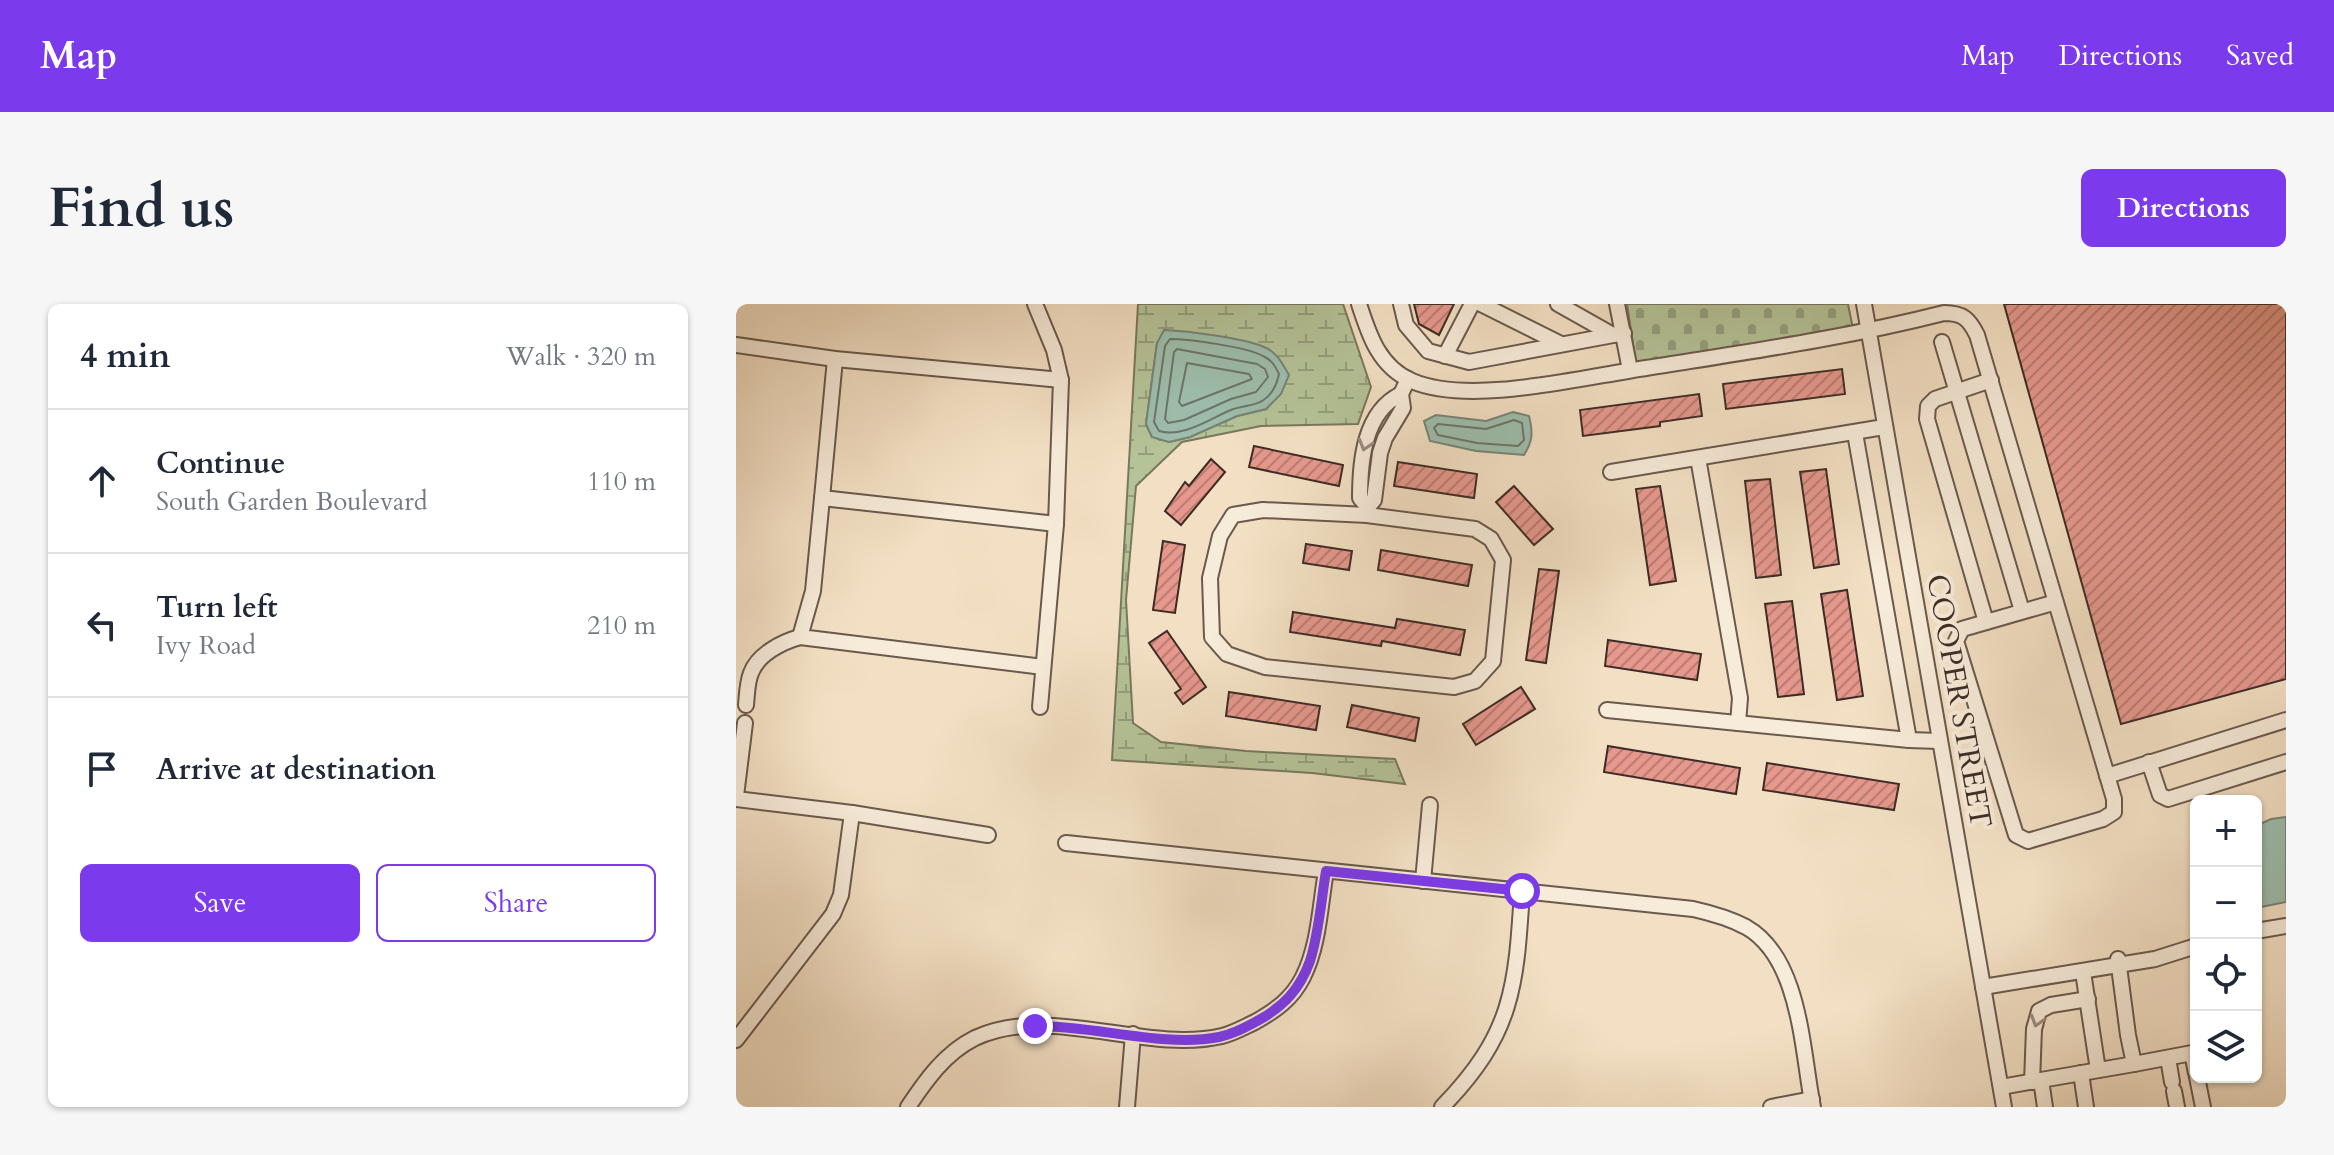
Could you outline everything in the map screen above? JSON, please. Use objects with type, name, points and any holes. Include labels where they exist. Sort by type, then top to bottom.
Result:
[{"type":"street","points":[[1035,304],[1054,350],[1061,380],[1056,524],[1040,707]]},
{"type":"street","points":[[1359,304],[1370,339],[1390,369],[1408,379],[1451,391],[1514,388],[1868,332],[1958,308],[1968,318],[1977,335],[1991,380],[2114,799],[2114,812],[2103,819],[2028,841],[2016,835],[1956,641],[1962,629],[2056,602]]},
{"type":"street","points":[[1401,304],[1406,325],[1428,351],[1469,362],[1618,334]]},
{"type":"street","points":[[1445,356],[1472,304]]},
{"type":"street","points":[[1481,304],[1561,345]]},
{"type":"street","points":[[1558,304],[1618,334]]},
{"type":"street","points":[[1617,304],[1618,334],[1630,370]]},
{"type":"street","name":"COOPER STREET","points":[[1864,304],[2004,1107]]},
{"type":"street","points":[[1942,342],[2022,611]]},
{"type":"street","points":[[736,345],[835,359],[1061,380]]},
{"type":"street","points":[[800,637],[813,591],[835,359]]},
{"type":"street","points":[[1367,511],[1374,500],[1385,438],[1403,408],[1401,394],[1408,379]]},
{"type":"street","points":[[1986,622],[1927,419],[1928,406],[1935,399],[1991,380]]},
{"type":"street","points":[[1611,472],[1884,427]]},
{"type":"street","points":[[1855,433],[1909,740]]},
{"type":"street","points":[[1698,458],[1740,698],[1738,723]]},
{"type":"street","points":[[822,498],[1056,524]]},
{"type":"street","points":[[1263,510],[1367,511],[1475,529],[1491,539],[1503,560],[1493,661],[1475,681],[1454,687],[1265,667],[1227,654],[1212,637],[1210,578],[1220,536],[1233,515],[1263,510]]},
{"type":"street","points":[[746,705],[751,671],[783,641],[800,637],[1043,667]]},
{"type":"street","points":[[1607,710],[1939,741]]},
{"type":"street","points":[[2107,776],[2286,720]]},
{"type":"street","points":[[745,723],[736,798],[988,835]]},
{"type":"street","points":[[2149,762],[2160,795],[2168,799],[2286,762]]},
{"type":"street","points":[[1423,881],[1430,805]]},
{"type":"street","points":[[736,1040],[833,914],[841,895],[852,813]]},
{"type":"street","points":[[1066,843],[1693,909],[1721,916],[1757,935],[1781,967],[1796,1005],[1812,1103],[1771,1107]]},
{"type":"street","points":[[908,1107],[942,1062],[977,1037],[1005,1029],[1035,1026],[1189,1039],[1219,1037],[1276,1010],[1296,989],[1310,962],[1326,871]]},
{"type":"street","points":[[1442,1107],[1480,1065],[1503,1021],[1518,960],[1522,891]]},
{"type":"street","points":[[2262,930],[2286,926]]},
{"type":"street","points":[[1983,984],[2167,957],[2190,947]]},
{"type":"street","points":[[1983,984],[2083,972],[2118,962]]},
{"type":"street","points":[[2118,962],[2134,1064]]},
{"type":"street","points":[[2083,972],[2098,1070]]},
{"type":"street","points":[[2045,1107],[2036,1081],[2034,1029],[2039,1011],[2051,1005],[2088,999]]},
{"type":"street","points":[[1127,1107],[1133,1034]]},
{"type":"street","points":[[2001,1087],[2190,1053]]},
{"type":"street","points":[[2168,1058],[2177,1107]]},
{"type":"street","points":[[2081,1073],[2086,1107]]},
{"type":"street","points":[[2198,1083],[2203,1107]]},
{"type":"green space","points":[[1138,304],[1343,304],[1371,387],[1358,424],[1261,426],[1182,442],[1136,486],[1126,600],[1133,723],[1161,742],[1246,751],[1395,759],[1405,784],[1312,773],[1112,760]],"holes":[[[1157,343],[1266,409],[1237,416],[1190,437],[1169,442],[1152,437],[1146,424]]]},
{"type":"green space","points":[[1627,304],[1848,304],[1853,329],[1636,364]]},
{"type":"water","points":[[1164,330],[1230,338],[1269,349],[1279,358],[1289,375],[1281,394],[1266,409],[1237,416],[1190,437],[1169,442],[1152,437],[1146,424],[1157,343]]},
{"type":"water","points":[[1513,412],[1529,416],[1531,436],[1524,455],[1476,451],[1430,441],[1424,421],[1436,415],[1486,421]]},
{"type":"water","points":[[2286,817],[2286,902],[2262,907],[2262,823]]},
{"type":"building","points":[[1414,304],[1454,304],[1439,335],[1419,324]]},
{"type":"building","points":[[2004,304],[2286,304],[2286,679],[2121,724]]},
{"type":"building","points":[[1842,369],[1845,394],[1726,409],[1723,384]]},
{"type":"building","points":[[1699,394],[1702,416],[1660,422],[1660,426],[1583,436],[1580,410]]},
{"type":"building","points":[[1254,446],[1343,465],[1339,486],[1249,467]]},
{"type":"building","points":[[1211,459],[1225,472],[1181,525],[1165,511],[1185,482],[1189,486]]},
{"type":"building","points":[[1398,462],[1477,474],[1474,498],[1394,486]]},
{"type":"building","points":[[1826,469],[1839,564],[1814,568],[1800,472]]},
{"type":"building","points":[[1770,479],[1781,575],[1756,578],[1745,481]]},
{"type":"building","points":[[1514,486],[1553,529],[1534,545],[1496,502]]},
{"type":"building","points":[[1660,486],[1676,581],[1650,585],[1636,489]]},
{"type":"building","points":[[1163,541],[1185,545],[1175,613],[1153,610]]},
{"type":"building","points":[[1306,544],[1352,551],[1349,570],[1303,563]]},
{"type":"building","points":[[1381,550],[1472,565],[1468,586],[1378,570]]},
{"type":"building","points":[[1539,569],[1559,571],[1546,663],[1526,660]]},
{"type":"building","points":[[1847,590],[1863,696],[1837,700],[1821,594]]},
{"type":"building","points":[[1792,601],[1804,694],[1778,697],[1765,604]]},
{"type":"building","points":[[1293,612],[1395,628],[1397,619],[1465,630],[1460,655],[1382,641],[1381,646],[1290,632]]},
{"type":"building","points":[[1167,631],[1206,687],[1183,704],[1175,693],[1181,689],[1149,643]]},
{"type":"building","points":[[1608,640],[1701,654],[1697,680],[1605,666]]},
{"type":"building","points":[[1521,687],[1535,709],[1476,745],[1463,724]]},
{"type":"building","points":[[1229,692],[1320,706],[1316,730],[1226,716]]},
{"type":"building","points":[[1352,705],[1419,718],[1415,741],[1347,727]]},
{"type":"building","points":[[1608,746],[1740,768],[1736,794],[1604,772]]},
{"type":"building","points":[[1767,763],[1899,784],[1894,810],[1763,790]]},
{"type":"route","points":[[1035,1026],[1189,1039],[1219,1037],[1235,1032],[1276,1010],[1296,989],[1304,975],[1317,934],[1326,871],[1522,891]]}]
